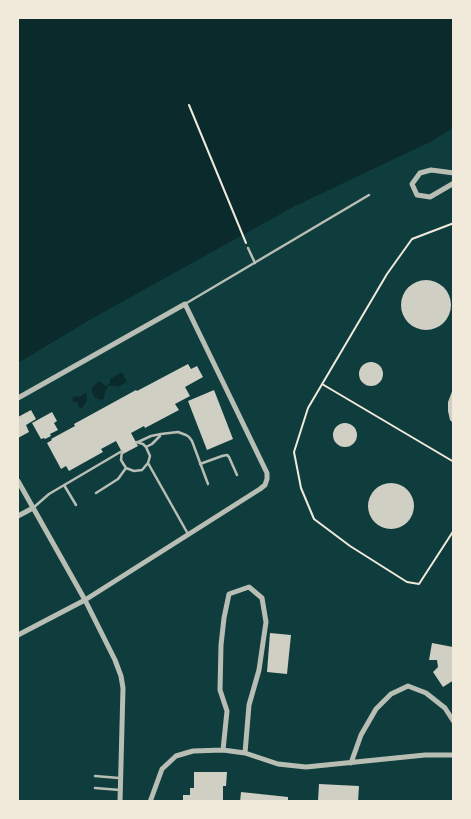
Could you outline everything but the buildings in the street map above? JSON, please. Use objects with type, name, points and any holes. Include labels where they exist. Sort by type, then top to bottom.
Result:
[{"type":"street","points":[[454,173],[431,170],[420,173],[412,184],[417,195],[430,197],[454,183]]},
{"type":"street","points":[[18,398],[185,304],[266,473],[267,479],[265,485],[260,489],[85,600],[18,635]]},
{"type":"street","points":[[18,481],[85,600],[121,676],[123,688],[120,802]]},
{"type":"street","points":[[18,516],[33,508]]},
{"type":"street","points":[[223,750],[227,711],[220,690],[224,618],[230,594],[249,587],[262,598],[266,622],[259,670],[249,705],[245,752]]},
{"type":"street","points":[[351,763],[361,735],[376,710],[391,694],[408,686],[426,693],[445,708],[454,722]]},
{"type":"street","points":[[150,802],[162,769],[176,756],[193,751],[223,750],[245,752],[278,764],[306,767],[425,755],[454,755]]},
{"type":"lane","points":[[185,304],[369,195]]},
{"type":"lane","points":[[248,248],[255,263]]},
{"type":"lane","points":[[33,508],[64,484],[122,451],[121,460],[126,468],[134,471],[142,470],[148,463],[150,456],[146,447],[137,442],[161,434],[178,432],[190,437],[208,484]]},
{"type":"lane","points":[[146,447],[152,444],[161,434]]},
{"type":"lane","points":[[200,464],[226,455],[229,456],[237,475]]},
{"type":"lane","points":[[148,463],[188,534]]},
{"type":"lane","points":[[96,494],[118,479],[126,468]]},
{"type":"lane","points":[[64,484],[76,505]]},
{"type":"lane","points":[[95,776],[121,778]]},
{"type":"lane","points":[[95,788],[120,790]]},
{"type":"path","points":[[189,105],[248,248]]},
{"type":"path","points":[[454,223],[412,239],[387,274],[308,408],[294,452],[301,488],[314,519],[350,546],[407,582],[419,584],[454,530]]},
{"type":"path","points":[[322,384],[454,462]]},
{"type":"water","points":[[18,18],[453,18],[453,128],[430,142],[295,206],[93,318],[18,363]]},
{"type":"water","points":[[122,372],[127,382],[118,387],[108,386],[104,399],[95,398],[91,390],[94,385],[100,381],[105,386],[108,385],[110,379]]},
{"type":"water","points":[[86,393],[87,401],[80,409],[77,402],[74,402],[72,399],[75,396],[79,397]]}]
